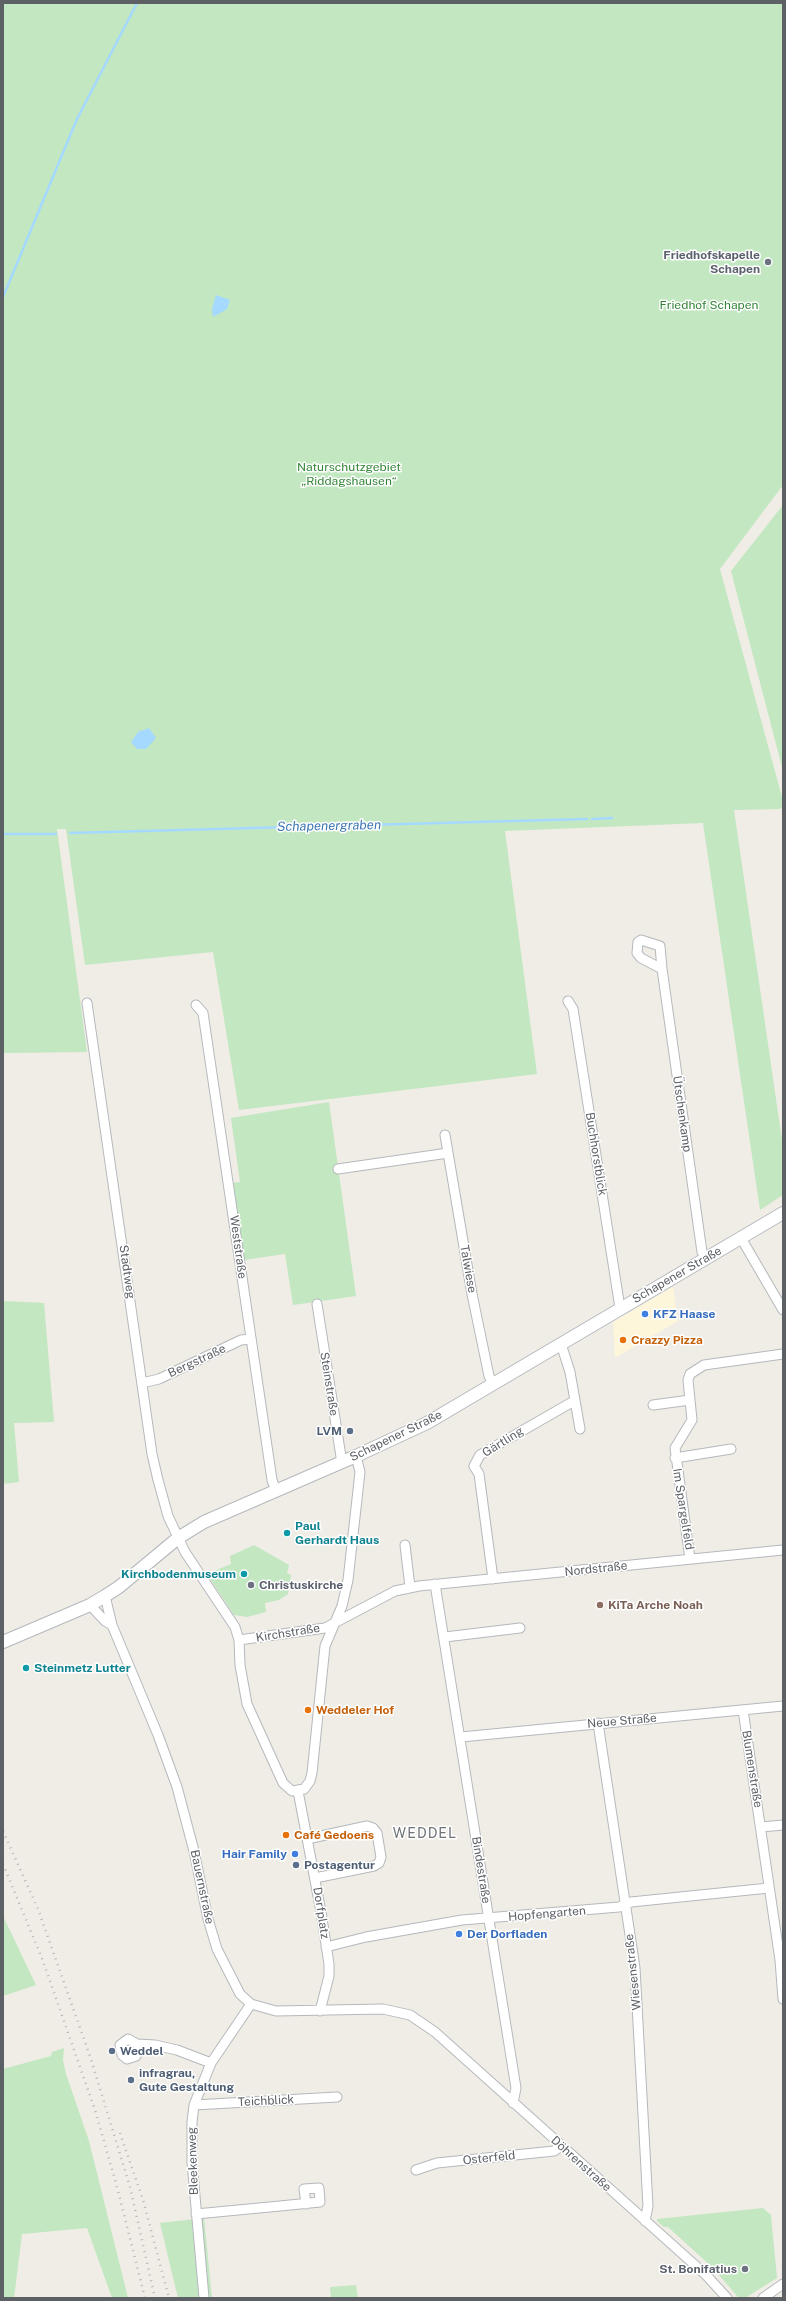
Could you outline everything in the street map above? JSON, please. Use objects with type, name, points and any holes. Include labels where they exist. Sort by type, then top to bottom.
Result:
[{"type":"street","name":"Ütschenkamp","points":[[662,969],[702,1252],[707,1258]]},
{"type":"street","name":"Buchhorstblick","points":[[568,1001],[573,1009],[620,1308]]},
{"type":"street","name":"Stadtweg","points":[[87,1003],[155,1467],[168,1516],[178,1538]]},
{"type":"street","name":"Weststraße","points":[[196,1005],[203,1013],[272,1480],[276,1491]]},
{"type":"street","name":"Talwiese","points":[[445,1135],[472,1294],[489,1376],[493,1384]]},
{"type":"street","points":[[338,1169],[448,1153]]},
{"type":"street","name":"Schapener Straße","points":[[3,1642],[90,1605],[119,1587],[178,1538],[204,1522],[356,1456],[427,1423],[783,1213]]},
{"type":"street","points":[[741,1238],[783,1310]]},
{"type":"street","name":"Steinstraße","points":[[317,1304],[342,1462]]},
{"type":"street","name":"Bergstraße","points":[[142,1383],[159,1380],[241,1340],[251,1339]]},
{"type":"street","points":[[560,1344],[570,1372],[580,1428]]},
{"type":"street","name":"Im Spargelfeld","points":[[690,1559],[675,1458],[675,1448],[692,1420],[688,1380],[690,1374],[697,1368],[704,1365],[783,1354]]},
{"type":"street","points":[[653,1405],[690,1400]]},
{"type":"street","name":"Gärtling","points":[[493,1579],[479,1474],[474,1466],[480,1454],[574,1401]]},
{"type":"street","name":"Im Spargelfeld","points":[[675,1458],[731,1449]]},
{"type":"street","name":"Kirchstraße","points":[[178,1538],[185,1552],[230,1617],[239,1640],[317,1629],[333,1624],[342,1606],[348,1580],[360,1472],[356,1456]]},
{"type":"street","points":[[405,1545],[410,1587]]},
{"type":"street","name":"Nordstraße","points":[[333,1624],[395,1592],[410,1587],[783,1550]]},
{"type":"street","name":"Bindestraße","points":[[435,1584],[445,1637],[516,2088],[513,2102]]},
{"type":"street","name":"Bauernstraße","points":[[105,1596],[112,1625],[158,1735],[177,1787],[193,1845],[208,1919],[217,1949],[240,1994],[251,2004]]},
{"type":"street","name":"Bauernstraße","points":[[90,1605],[105,1621],[112,1625]]},
{"type":"street","points":[[239,1640],[240,1666],[248,1704],[283,1783],[292,1791],[298,1791],[308,1785],[312,1773],[323,1660],[328,1635],[333,1624]]},
{"type":"street","points":[[445,1637],[520,1628]]},
{"type":"street","name":"Neue Straße","points":[[461,1737],[783,1706]]},
{"type":"street","name":"Blumenstraße","points":[[743,1710],[780,1960],[783,1999]]},
{"type":"street","name":"Wiesenstraße","points":[[598,1724],[636,1984],[648,2206],[644,2221]]},
{"type":"street","name":"Dorfplatz","points":[[298,1791],[315,1878],[329,1976],[320,2012]]},
{"type":"street","points":[[761,1827],[783,1825]]},
{"type":"street","points":[[307,1838],[367,1826],[373,1828],[377,1833],[381,1857],[379,1863],[374,1866],[315,1878]]},
{"type":"street","name":"Hopfengarten","points":[[326,1947],[360,1938],[443,1922],[619,1907],[631,1902],[769,1888]]},
{"type":"street","points":[[137,2044],[155,2045],[177,2050],[211,2063],[251,2004],[276,2011],[320,2012]]},
{"type":"street","name":"Döhrenstraße","points":[[320,2012],[383,2009],[396,2011],[410,2015],[435,2032],[706,2275],[727,2298]]},
{"type":"street","name":"Bleekenweg","points":[[204,2298],[191,2140],[194,2105],[211,2063]]},
{"type":"street","name":"Teichblick","points":[[194,2105],[337,2097]]},
{"type":"street","name":"Osterfeld","points":[[416,2170],[437,2163],[554,2151],[561,2146]]},
{"type":"street","points":[[196,2214],[306,2204]]},
{"type":"street","points":[[763,2298],[783,2284]]},
{"type":"shaded area","points":[[673,1287],[678,1321],[615,1358],[613,1322]]},
{"type":"green space","name":"Naturschutzgebiet „Riddagshausen“","points":[[3,3],[783,3],[783,485],[720,569],[783,801],[783,807],[780,809],[734,810],[783,1147],[783,1195],[760,1210],[703,823],[505,831],[537,1074],[239,1110],[213,952],[85,965],[66,829],[57,829],[87,1052],[3,1053]]},
{"type":"green space","points":[[783,505],[783,771],[731,571]]},
{"type":"green space","points":[[329,1102],[356,1296],[293,1305],[285,1254],[244,1260],[232,1183],[240,1182],[231,1118]]},
{"type":"green space","points":[[3,1301],[44,1303],[54,1422],[14,1423],[19,1482],[3,1484]]},
{"type":"green space","points":[[254,1545],[289,1565],[287,1573],[291,1575],[288,1594],[279,1600],[265,1603],[266,1612],[247,1617],[234,1615],[207,1574],[231,1564],[230,1556]]},
{"type":"green space","points":[[3,1916],[36,1985],[3,1996]]},
{"type":"green space","points":[[64,2048],[63,2060],[66,2074],[89,2141],[128,2298],[112,2298],[87,2228],[22,2234],[14,2298],[3,2298],[3,2069],[51,2056],[52,2052]]},
{"type":"green space","points":[[763,2208],[771,2215],[777,2278],[745,2298],[738,2297],[712,2267],[668,2227],[664,2227],[657,2221],[657,2219]]},
{"type":"green space","points":[[204,2218],[212,2298],[178,2298],[160,2223]]},
{"type":"green space","points":[[356,2285],[358,2298],[331,2298],[330,2287]]},
{"type":"water","points":[[216,295],[230,300],[227,309],[213,317],[212,309]]},
{"type":"water","points":[[149,728],[156,738],[146,749],[137,749],[131,742],[138,732]]},
{"type":"waterway","points":[[3,297],[77,119],[137,3]]},
{"type":"waterway","name":"Schapenergraben","points":[[592,819],[612,818]]},
{"type":"waterway","name":"Schapenergraben","points":[[70,833],[587,819]]},
{"type":"waterway","name":"Schapenergraben","points":[[3,834],[56,834]]},
{"type":"railway","points":[[3,1831],[38,1909],[91,2059],[130,2187],[155,2298]]},
{"type":"railway","points":[[3,1864],[43,1961],[95,2110],[116,2183],[145,2298]]},
{"type":"railway","points":[[120,2133],[143,2200],[169,2298]]},
{"type":"place","name":"Friedhofskapelle Schapen","points":[[768,262]]},
{"type":"place","name":"KFZ Haase","points":[[645,1314]]},
{"type":"place","name":"Crazzy Pizza","points":[[623,1340]]},
{"type":"place","name":"LVM","points":[[350,1431]]},
{"type":"place","name":"Paul Gerhardt Haus","points":[[287,1533]]},
{"type":"place","name":"Kirchbodenmuseum","points":[[244,1574]]},
{"type":"place","name":"Christuskirche","points":[[251,1585]]},
{"type":"place","name":"KiTa Arche Noah","points":[[600,1605]]},
{"type":"place","name":"Steinmetz Lutter","points":[[26,1668]]},
{"type":"place","name":"Weddeler Hof","points":[[308,1710]]},
{"type":"place","name":"Café Gedoens","points":[[286,1835]]},
{"type":"place","name":"Hair Family","points":[[295,1854]]},
{"type":"place","name":"Postagentur","points":[[296,1865]]},
{"type":"place","name":"Der Dorfladen","points":[[459,1934]]},
{"type":"place","name":"Weddel","points":[[112,2051]]},
{"type":"place","name":"infragrau, Gute Gestaltung","points":[[131,2080]]},
{"type":"place","name":"St. Bonifatius","points":[[745,2269]]},
{"type":"district","name":"WEDDEL","points":[[425,1834]]},
{"type":"park label","name":"Friedhof Schapen","points":[[709,305]]}]
